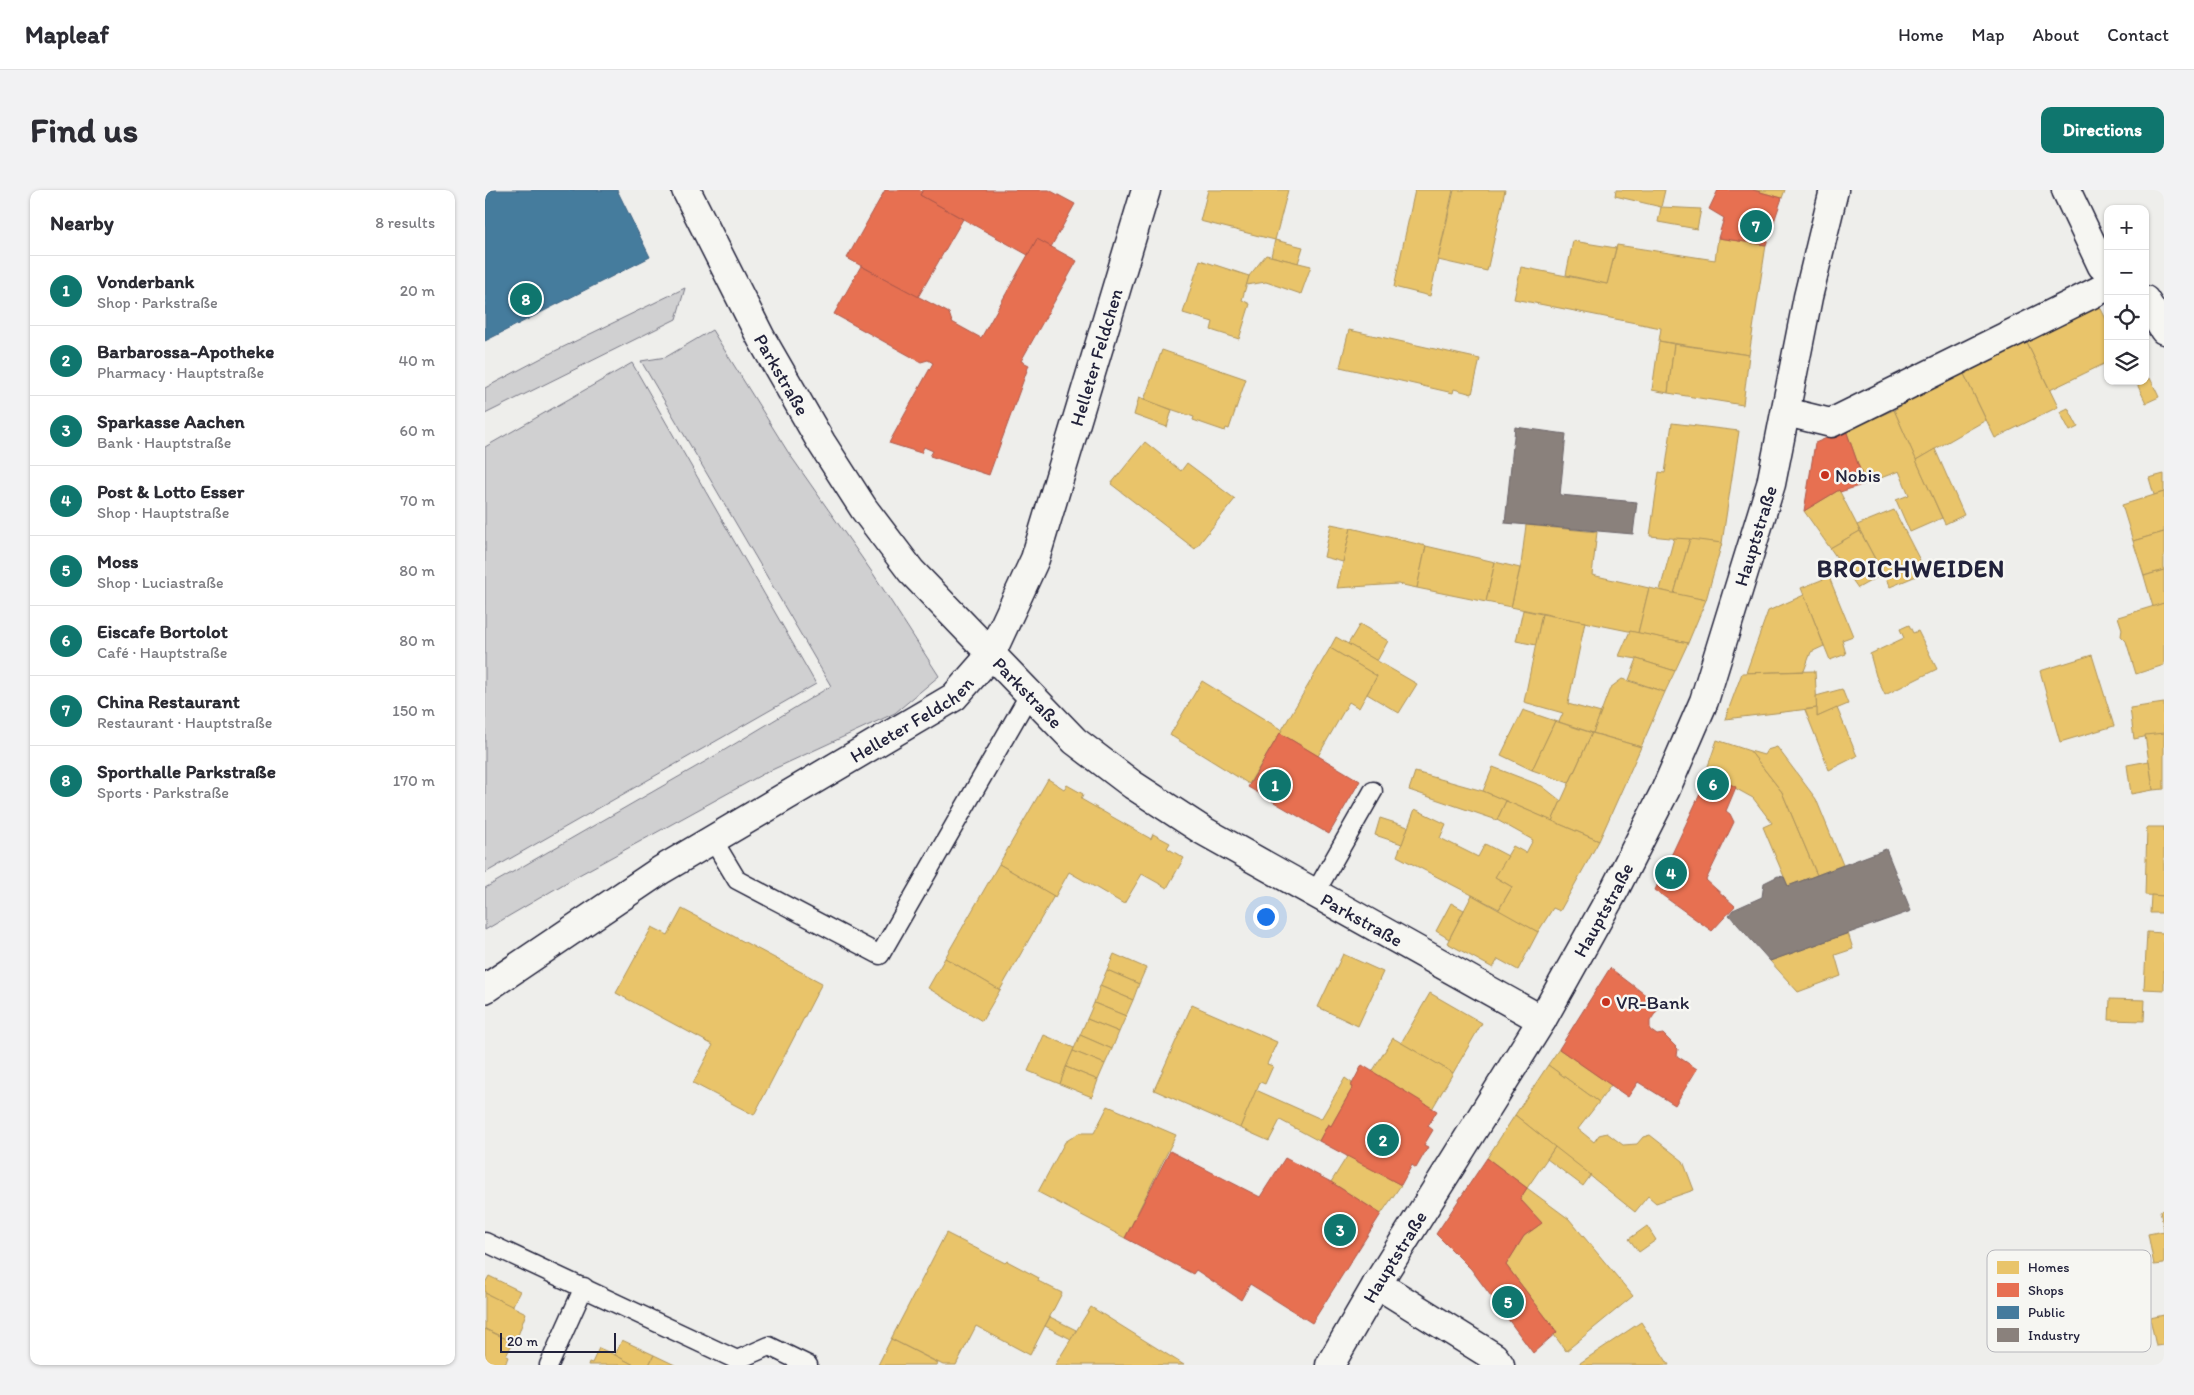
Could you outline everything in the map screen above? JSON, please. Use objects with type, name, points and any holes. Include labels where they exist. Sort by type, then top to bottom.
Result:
[{"type":"street","name":"Parkstraße","points":[[686,190],[761,338],[821,442],[864,509],[911,571],[990,656],[1075,741],[1133,785],[1202,830],[1543,1020]]},
{"type":"street","name":"Helleter Feldchen","points":[[485,989],[653,875],[954,697],[990,656],[1035,559],[1146,190]]},
{"type":"street","name":"Hauptstraße","points":[[1330,1365],[1377,1284],[1543,1020],[1615,889],[1665,791],[1704,701],[1771,484],[1809,297],[1834,190]]},
{"type":"street","points":[[2066,190],[2104,267]]},
{"type":"street","points":[[1785,412],[1831,423],[2104,288]]},
{"type":"street","points":[[2149,306],[2164,330]]},
{"type":"street","points":[[1377,1284],[1494,1357],[1500,1365]]},
{"type":"lane","points":[[713,840],[737,880],[880,955],[1029,695]]},
{"type":"lane","points":[[1315,893],[1373,791]]},
{"type":"lane","points":[[485,1242],[585,1287],[736,1362],[769,1346],[808,1365]]},
{"type":"lane","points":[[549,1365],[585,1287]]},
{"type":"shaded area","points":[[685,288],[676,319],[485,414],[485,388],[553,352]]},
{"type":"shaded area","points":[[712,330],[788,452],[874,575],[939,676],[895,713],[763,774],[579,875],[485,930],[485,888],[708,760],[831,686],[641,361],[666,357]]},
{"type":"shaded area","points":[[632,363],[816,684],[485,873],[485,447]]},
{"type":"building: Homes","points":[[1208,190],[1288,190],[1275,240],[1200,221]]},
{"type":"building: Homes","points":[[1415,190],[1453,190],[1430,296],[1394,287]]},
{"type":"building: Homes","points":[[1454,190],[1505,190],[1487,271],[1438,260]]},
{"type":"building: Homes","points":[[1616,190],[1665,190],[1661,207],[1615,196]]},
{"type":"building: Homes","points":[[1753,190],[1785,190],[1782,198]]},
{"type":"building: Homes","points":[[1661,207],[1701,209],[1697,229],[1658,222]]},
{"type":"building: Homes","points":[[1718,238],[1766,245],[1749,355],[1659,341],[1661,328],[1514,299],[1521,267],[1607,284],[1617,245],[1715,260]]},
{"type":"building: Homes","points":[[1275,240],[1303,247],[1298,263],[1271,256]]},
{"type":"building: Homes","points":[[1573,241],[1616,248],[1607,284],[1566,275]]},
{"type":"building: Homes","points":[[1266,255],[1311,266],[1301,294],[1266,282],[1246,285],[1249,276]]},
{"type":"building: Homes","points":[[1200,260],[1249,276],[1242,300],[1250,304],[1239,339],[1211,330],[1213,322],[1183,313]]},
{"type":"building: Homes","points":[[2098,303],[2104,315],[2104,364],[2050,390],[2025,339]]},
{"type":"building: Homes","points":[[1349,330],[1480,359],[1472,394],[1454,389],[1453,393],[1340,367]]},
{"type":"building: Homes","points":[[2025,339],[2058,407],[1995,438],[1962,370]]},
{"type":"building: Homes","points":[[1659,341],[1674,344],[1668,393],[1652,390]]},
{"type":"building: Homes","points":[[1674,344],[1749,355],[1743,405],[1668,393]]},
{"type":"building: Homes","points":[[1162,350],[1246,379],[1229,429],[1226,428],[1225,431],[1193,420],[1194,417],[1144,400]]},
{"type":"building: Homes","points":[[1962,370],[1986,420],[1916,460],[1894,410]]},
{"type":"building: Homes","points":[[2149,378],[2159,397],[2146,403],[2137,385],[2149,385]]},
{"type":"building: Homes","points":[[1139,397],[1172,410],[1167,427],[1134,415]]},
{"type":"building: Homes","points":[[2068,408],[2078,427],[2070,431],[2060,412]]},
{"type":"building: Homes","points":[[1894,410],[1942,518],[1910,532],[1896,500],[1909,495],[1899,471],[1865,484],[1846,430]]},
{"type":"building: Homes","points":[[1672,423],[1739,431],[1722,543],[1650,536],[1659,472],[1665,473]]},
{"type":"building: Homes","points":[[1145,442],[1181,471],[1187,463],[1235,499],[1195,549],[1111,484]]},
{"type":"building: Homes","points":[[1935,449],[1964,515],[1945,524],[1916,460]]},
{"type":"building: Homes","points":[[2164,474],[2164,492],[2154,495],[2149,478]]},
{"type":"building: Homes","points":[[1839,490],[1860,531],[1830,548],[1804,511]]},
{"type":"building: Homes","points":[[2164,492],[2164,532],[2133,541],[2122,505]]},
{"type":"building: Homes","points":[[1894,510],[1926,572],[1890,587],[1857,525]]},
{"type":"building: Homes","points":[[1331,524],[1351,528],[1343,562],[1324,557]]},
{"type":"building: Homes","points":[[1526,525],[1597,532],[1592,575],[1649,588],[1638,633],[1511,607],[1521,565]]},
{"type":"building: Homes","points":[[1351,528],[1426,546],[1417,588],[1398,584],[1337,588]]},
{"type":"building: Homes","points":[[1860,531],[1883,574],[1858,588],[1830,548]]},
{"type":"building: Homes","points":[[2164,532],[2164,570],[2144,576],[2133,541]]},
{"type":"building: Homes","points":[[1674,538],[1690,539],[1674,594],[1660,590]]},
{"type":"building: Homes","points":[[1690,539],[1722,543],[1706,600],[1674,594]]},
{"type":"building: Homes","points":[[1426,546],[1495,562],[1486,602],[1417,588]]},
{"type":"building: Homes","points":[[1495,562],[1520,568],[1511,607],[1486,602]]},
{"type":"building: Homes","points":[[2164,570],[2164,603],[2153,607],[2144,576]]},
{"type":"building: Homes","points":[[1829,577],[1853,636],[1842,640],[1846,654],[1830,660],[1801,588]]},
{"type":"building: Homes","points":[[1649,588],[1706,600],[1688,643],[1638,633]]},
{"type":"building: Homes","points":[[1804,595],[1824,646],[1811,652],[1804,671],[1746,673],[1768,611]]},
{"type":"building: Homes","points":[[2164,603],[2164,665],[2136,674],[2126,641],[2121,636],[2122,629],[2118,617]]},
{"type":"building: Homes","points":[[1523,610],[1542,614],[1536,645],[1516,641]]},
{"type":"building: Homes","points":[[1542,614],[1585,622],[1568,704],[1601,713],[1593,733],[1559,722],[1563,713],[1524,702]]},
{"type":"building: Homes","points":[[1360,624],[1388,641],[1377,661],[1348,644]]},
{"type":"building: Homes","points":[[1909,625],[1913,633],[1918,631],[1937,669],[1885,695],[1876,676],[1870,654],[1904,638],[1900,629]]},
{"type":"building: Homes","points":[[1630,631],[1688,643],[1675,671],[1637,659],[1619,656]]},
{"type":"building: Homes","points":[[1336,637],[1417,684],[1399,713],[1367,694],[1377,676],[1330,648]]},
{"type":"building: Homes","points":[[1330,648],[1377,676],[1359,708],[1349,702],[1318,756],[1280,733]]},
{"type":"building: Homes","points":[[2092,655],[2114,726],[2060,742],[2040,671]]},
{"type":"building: Homes","points":[[1637,659],[1675,671],[1665,692],[1629,680]]},
{"type":"building: Homes","points":[[1815,671],[1817,708],[1725,719],[1742,673]]},
{"type":"building: Homes","points":[[1622,679],[1665,692],[1641,747],[1593,733],[1610,688]]},
{"type":"building: Homes","points":[[1202,681],[1282,730],[1249,784],[1170,735]]},
{"type":"building: Homes","points":[[1842,689],[1848,704],[1817,717],[1816,696]]},
{"type":"building: Homes","points":[[2164,703],[2164,733],[2134,739],[2130,708]]},
{"type":"building: Homes","points":[[1817,708],[1817,717],[1837,708],[1857,756],[1829,770],[1805,710]]},
{"type":"building: Homes","points":[[1523,710],[1555,721],[1532,770],[1501,755]]},
{"type":"building: Homes","points":[[1555,721],[1592,733],[1569,783],[1532,770]]},
{"type":"building: Homes","points":[[1592,733],[1641,747],[1599,841],[1552,821]]},
{"type":"building: Homes","points":[[2164,733],[2164,789],[2153,790],[2145,735]]},
{"type":"building: Homes","points":[[1717,740],[1750,751],[1782,792],[1817,875],[1788,886],[1763,827],[1772,823],[1753,798],[1706,772]]},
{"type":"building: Homes","points":[[1777,747],[1816,799],[1843,865],[1817,875],[1782,792],[1750,751],[1764,755],[1767,750]]},
{"type":"building: Homes","points":[[2149,761],[2153,790],[2131,794],[2127,765]]},
{"type":"building: Homes","points":[[1493,767],[1542,786],[1561,801],[1552,821],[1483,791]]},
{"type":"building: Homes","points":[[1415,772],[1483,791],[1506,801],[1497,820],[1409,790]]},
{"type":"building: Homes","points":[[1048,779],[1064,789],[1067,785],[1083,794],[1081,799],[1151,839],[1153,834],[1170,843],[1167,848],[1184,858],[1167,888],[1142,874],[1124,904],[1069,872],[1055,897],[999,864]]},
{"type":"building: Homes","points":[[1506,801],[1599,841],[1560,911],[1553,908],[1538,932],[1498,911],[1512,887],[1495,877],[1513,846],[1526,853],[1533,840],[1497,820]]},
{"type":"building: Homes","points":[[1415,809],[1446,824],[1440,838],[1478,857],[1485,844],[1508,856],[1495,877],[1512,887],[1499,909],[1397,856]]},
{"type":"building: Homes","points":[[1380,818],[1408,827],[1402,844],[1375,835]]},
{"type":"building: Homes","points":[[2147,827],[2164,827],[2164,896],[2145,895]]},
{"type":"building: Homes","points":[[999,864],[1054,896],[1000,990],[945,958]]},
{"type":"building: Homes","points":[[1472,895],[1538,932],[1518,970],[1498,959],[1493,968],[1447,943]]},
{"type":"building: Homes","points":[[2151,895],[2164,896],[2164,913],[2150,913]]},
{"type":"building: Homes","points":[[1451,903],[1464,910],[1449,939],[1436,931]]},
{"type":"building: Homes","points":[[682,909],[822,983],[754,1115],[693,1083],[713,1045],[616,993],[652,927],[668,935]]},
{"type":"building: Homes","points":[[2147,932],[2164,933],[2164,990],[2144,989]]},
{"type":"building: Homes","points":[[1848,933],[1853,949],[1835,955],[1841,976],[1798,992],[1770,961]]},
{"type":"building: Homes","points":[[1114,954],[1146,968],[1139,984],[1107,970]]},
{"type":"building: Homes","points":[[1343,954],[1383,972],[1358,1026],[1318,1007]]},
{"type":"building: Homes","points":[[945,958],[1000,990],[982,1021],[928,988]]},
{"type":"building: Homes","points":[[1107,970],[1139,984],[1133,1000],[1100,986]]},
{"type":"building: Homes","points":[[1100,986],[1133,1000],[1126,1016],[1094,1003]]},
{"type":"building: Homes","points":[[1430,993],[1482,1023],[1453,1073],[1401,1043]]},
{"type":"building: Homes","points":[[2110,999],[2145,1000],[2144,1021],[2109,1020]]},
{"type":"building: Homes","points":[[1094,1003],[1126,1016],[1119,1032],[1087,1019]]},
{"type":"building: Homes","points":[[1192,1005],[1277,1042],[1267,1064],[1273,1066],[1265,1084],[1260,1082],[1240,1128],[1154,1090]]},
{"type":"building: Homes","points":[[1087,1019],[1119,1032],[1112,1049],[1080,1035]]},
{"type":"building: Homes","points":[[1044,1035],[1074,1048],[1060,1084],[1028,1071]]},
{"type":"building: Homes","points":[[1080,1035],[1112,1049],[1105,1064],[1073,1051]]},
{"type":"building: Homes","points":[[1393,1038],[1453,1073],[1432,1109],[1372,1072]]},
{"type":"building: Homes","points":[[1559,1049],[1611,1085],[1599,1102],[1548,1065]]},
{"type":"building: Homes","points":[[1073,1051],[1105,1064],[1098,1080],[1066,1067]]},
{"type":"building: Homes","points":[[1548,1065],[1599,1102],[1578,1129],[1594,1142],[1599,1135],[1607,1133],[1623,1145],[1637,1144],[1643,1137],[1650,1135],[1683,1161],[1694,1190],[1656,1203],[1648,1196],[1635,1212],[1515,1115]]},
{"type":"building: Homes","points":[[1066,1067],[1098,1080],[1092,1097],[1060,1084]]},
{"type":"building: Homes","points":[[1345,1078],[1352,1083],[1351,1086],[1353,1087],[1331,1126],[1328,1124],[1319,1141],[1280,1120],[1269,1141],[1240,1128],[1256,1090],[1321,1119]]},
{"type":"building: Homes","points":[[1108,1106],[1176,1135],[1125,1238],[1038,1192],[1065,1142],[1079,1133],[1094,1133]]},
{"type":"building: Homes","points":[[1515,1115],[1555,1147],[1527,1188],[1487,1158]]},
{"type":"building: Homes","points":[[1555,1147],[1591,1175],[1583,1186],[1547,1159]]},
{"type":"building: Homes","points":[[1348,1155],[1401,1185],[1381,1214],[1331,1182]]},
{"type":"building: Homes","points":[[1527,1188],[1569,1219],[1633,1296],[1566,1351],[1554,1335],[1557,1332],[1506,1265],[1524,1236],[1542,1223],[1520,1199]]},
{"type":"building: Homes","points":[[2164,1210],[2164,1230],[2160,1211]]},
{"type":"building: Homes","points":[[1647,1226],[1656,1240],[1639,1252],[1629,1239]]},
{"type":"building: Homes","points":[[2164,1231],[2164,1264],[2154,1265],[2148,1234]]},
{"type":"building: Homes","points":[[946,1233],[1005,1263],[1007,1261],[1039,1278],[1038,1281],[1062,1293],[1030,1355],[976,1326],[956,1365],[943,1365],[891,1339]]},
{"type":"building: Homes","points":[[489,1276],[520,1291],[512,1307],[485,1293],[485,1283]]},
{"type":"building: Homes","points":[[485,1293],[526,1313],[515,1344],[485,1329]]},
{"type":"building: Homes","points":[[1091,1307],[1184,1365],[1055,1365]]},
{"type":"building: Homes","points":[[2164,1315],[2164,1345],[2156,1346],[2151,1318]]},
{"type":"building: Homes","points":[[1050,1317],[1076,1330],[1071,1339],[1045,1326]]},
{"type":"building: Homes","points":[[1641,1322],[1669,1365],[1577,1365]]},
{"type":"building: Homes","points":[[485,1329],[513,1342],[506,1356],[508,1357],[505,1365],[485,1363]]},
{"type":"building: Homes","points":[[891,1339],[938,1363],[937,1365],[878,1365]]},
{"type":"building: Homes","points":[[622,1340],[654,1355],[649,1365],[634,1365],[615,1355]]},
{"type":"building: Homes","points":[[599,1348],[634,1365],[588,1365],[589,1362],[592,1363]]},
{"type":"building: Homes","points":[[654,1355],[675,1365],[649,1365]]},
{"type":"building: Shops","points":[[885,190],[919,190],[922,192],[920,195],[963,219],[918,297],[847,258]]},
{"type":"building: Shops","points":[[923,190],[1049,190],[1075,204],[1051,247],[1037,239],[1028,255],[920,195]]},
{"type":"building: Shops","points":[[1718,190],[1753,190],[1782,198],[1766,245],[1718,238],[1724,218],[1709,209]]},
{"type":"building: Shops","points":[[1037,239],[1077,261],[1021,361],[1029,365],[989,475],[930,456],[933,451],[924,447],[921,453],[889,443],[933,363],[928,360],[921,362],[834,314],[861,266],[949,313],[952,322],[981,338]]},
{"type":"building: Shops","points":[[1846,430],[1865,484],[1840,492],[1839,490],[1804,511],[1815,443]]},
{"type":"building: Shops","points":[[1280,733],[1360,781],[1329,834],[1248,787]]},
{"type":"building: Shops","points":[[1706,772],[1736,787],[1726,811],[1734,822],[1706,880],[1735,906],[1712,931],[1655,890],[1700,794],[1699,789]]},
{"type":"building: Shops","points":[[1610,968],[1660,1006],[1650,1021],[1650,1030],[1657,1035],[1663,1034],[1678,1049],[1677,1056],[1697,1069],[1675,1105],[1638,1082],[1628,1097],[1559,1049]]},
{"type":"building: Shops","points":[[1362,1065],[1437,1111],[1428,1126],[1433,1130],[1424,1145],[1428,1147],[1416,1168],[1412,1165],[1401,1185],[1319,1141],[1328,1124],[1331,1126],[1353,1087],[1351,1086]]},
{"type":"building: Shops","points":[[1170,1151],[1260,1197],[1285,1158],[1331,1182],[1381,1214],[1312,1323],[1250,1284],[1241,1300],[1196,1270],[1193,1274],[1125,1238]]},
{"type":"building: Shops","points":[[1487,1158],[1527,1188],[1520,1199],[1542,1223],[1524,1236],[1506,1265],[1557,1332],[1533,1353],[1471,1269],[1436,1234]]},
{"type":"building: Public","points":[[485,190],[617,190],[650,257],[485,341]]},
{"type":"building: Industry","points":[[1515,427],[1566,434],[1560,495],[1637,502],[1633,534],[1505,523]]},
{"type":"building: Industry","points":[[1886,849],[1911,911],[1770,961],[1729,915],[1733,910],[1762,897],[1764,883],[1778,876],[1784,877],[1788,886]]},
{"type":"place","name":"China Restaurant","points":[[1756,226]]},
{"type":"place","name":"Sporthalle Parkstraße","points":[[526,299]]},
{"type":"place","name":"Nobis","points":[[1825,475]]},
{"type":"place","name":"Eiscafe Bortolot","points":[[1713,784]]},
{"type":"place","name":"Vonderbank","points":[[1275,785]]},
{"type":"place","name":"Post & Lotto Esser","points":[[1671,873]]},
{"type":"place","name":"VR-Bank","points":[[1606,1002]]},
{"type":"place","name":"Barbarossa-Apotheke","points":[[1383,1140]]},
{"type":"place","name":"Sparkasse Aachen","points":[[1340,1230]]},
{"type":"place","name":"Moss","points":[[1508,1302]]},
{"type":"district","name":"BROICHWEIDEN","points":[[1911,568]]}]
